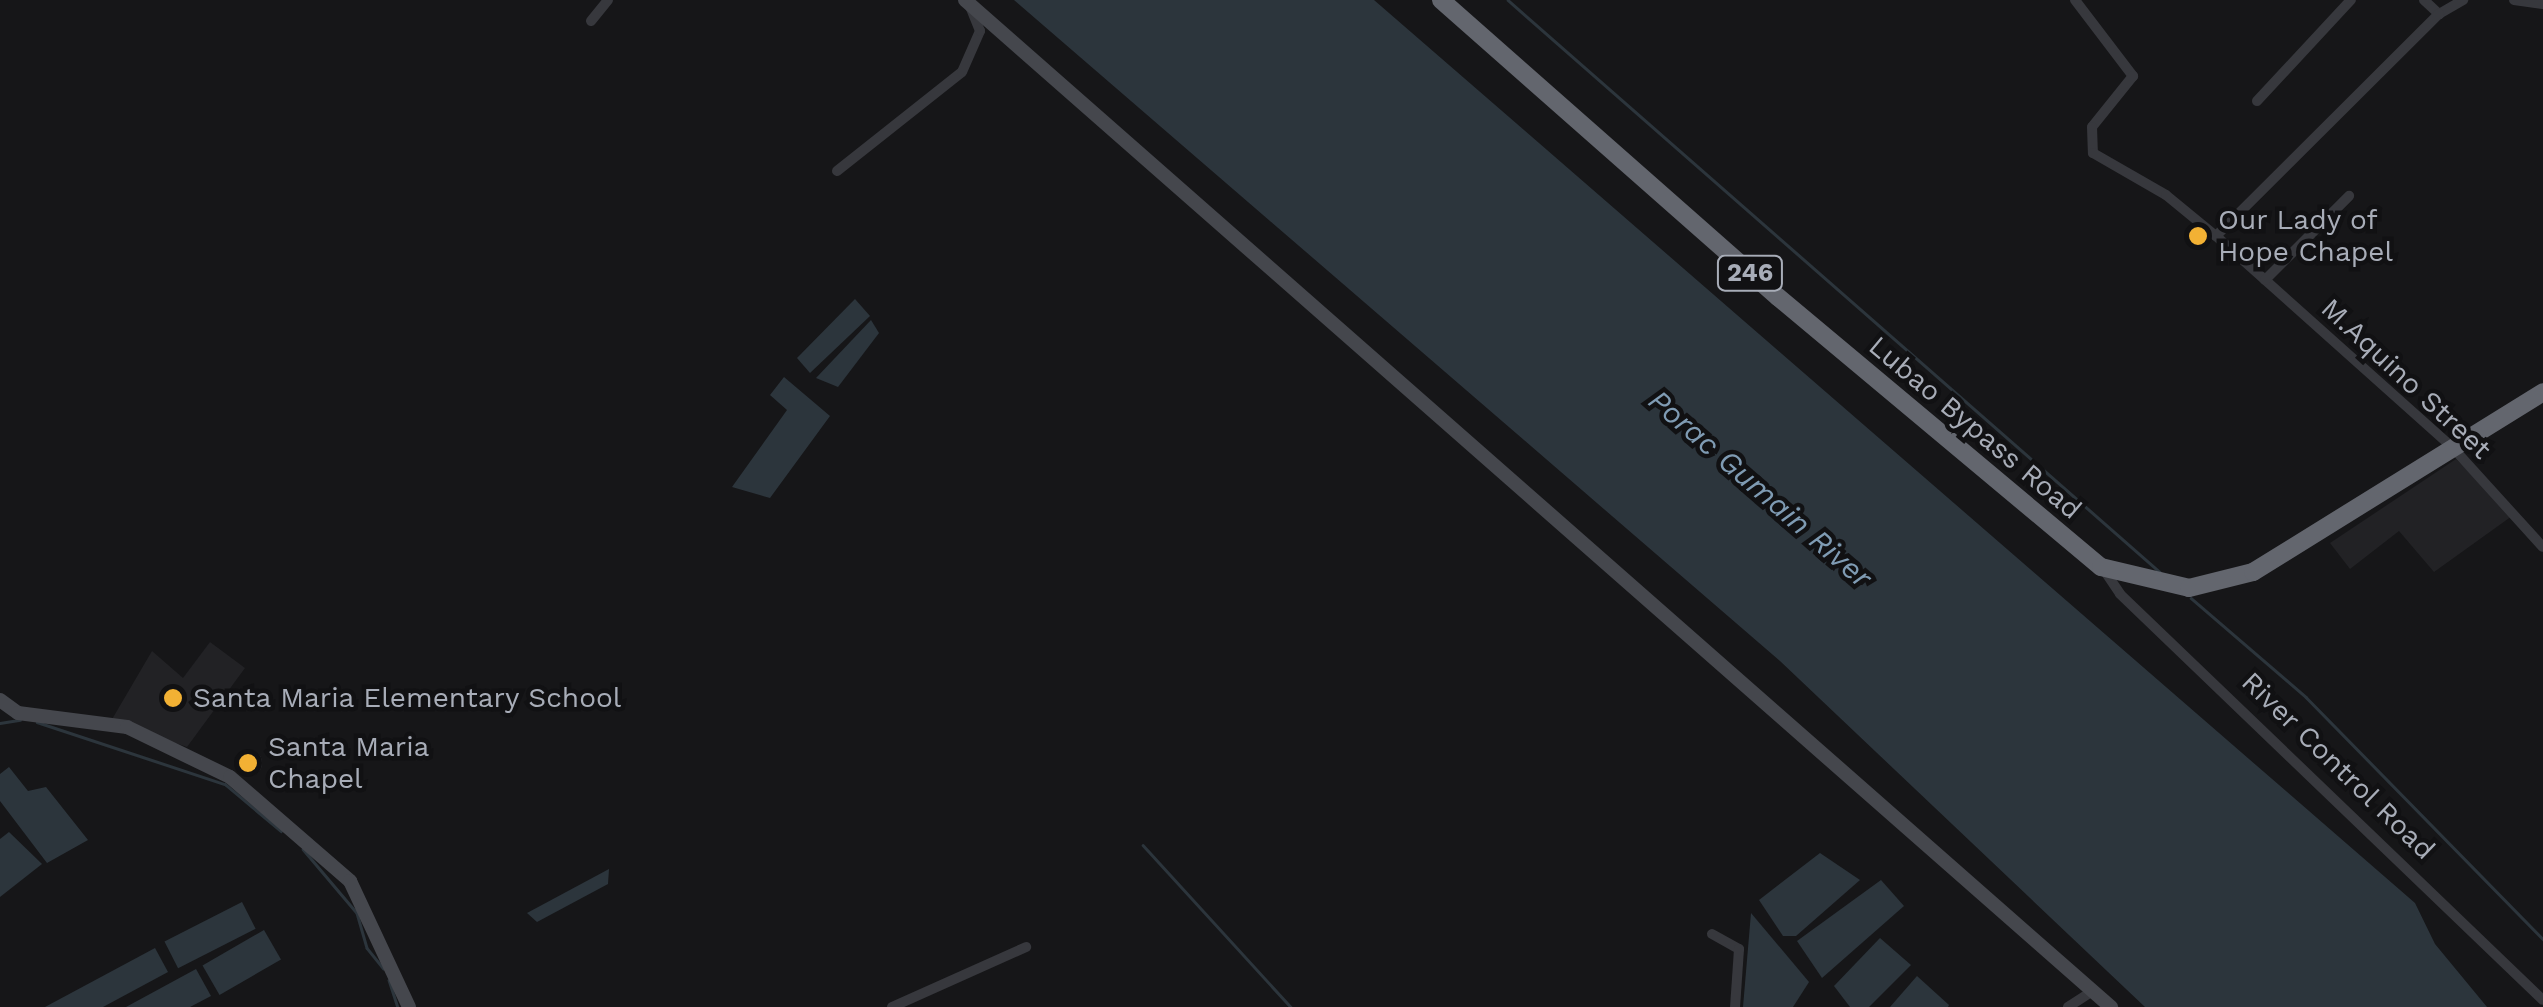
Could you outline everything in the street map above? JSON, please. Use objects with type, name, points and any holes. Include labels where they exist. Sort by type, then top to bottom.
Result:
[{"type":"highway","name":"Lubao Bypass Road","points":[[1441,0],[2101,566],[2189,588],[2254,572],[2543,392]]},
{"type":"street","points":[[591,20],[608,0]]},
{"type":"street","name":"M.Aquino Street","points":[[2075,0],[2133,76],[2092,127],[2093,153],[2166,195],[2216,236],[2454,449],[2543,547]]},
{"type":"street","points":[[2257,101],[2351,0]]},
{"type":"street","points":[[2424,0],[2439,14]]},
{"type":"street","points":[[2216,236],[2439,14],[2464,0]]},
{"type":"street","points":[[2514,0],[2543,4]]},
{"type":"street","points":[[837,171],[962,72],[980,30],[967,2]]},
{"type":"street","points":[[967,2],[2111,1007]]},
{"type":"street","points":[[2265,280],[2349,196]]},
{"type":"street","name":"River Control Road","points":[[2101,566],[2120,594],[2543,1000]]},
{"type":"street","points":[[0,700],[18,714],[128,728],[230,776],[350,881],[408,1007]]},
{"type":"street","points":[[1712,934],[1739,948],[1735,1007]]},
{"type":"street","points":[[892,1007],[1026,948]]},
{"type":"street","points":[[2068,1007],[2094,990]]},
{"type":"shaded area","points":[[2456,459],[2512,516],[2434,572],[2399,531],[2350,569],[2330,543]]},
{"type":"shaded area","name":"Santa Maria Elementary School","points":[[210,642],[245,668],[187,747],[111,721],[152,651],[183,678]]},
{"type":"water","name":"Porac Gumain River","points":[[1014,0],[1374,0],[2415,903],[2435,944],[2487,1007],[2145,1007],[1780,661]]},
{"type":"water","points":[[855,299],[870,316],[810,373],[797,358]]},
{"type":"water","points":[[871,320],[879,333],[838,387],[816,378]]},
{"type":"water","points":[[784,377],[830,416],[770,498],[732,487],[787,410],[770,395]]},
{"type":"water","points":[[9,767],[28,791],[46,787],[88,840],[47,863],[0,801],[0,774]]},
{"type":"water","points":[[9,832],[42,864],[0,897],[0,839]]},
{"type":"water","points":[[1820,853],[1860,880],[1796,936],[1783,936],[1759,900]]},
{"type":"water","points":[[609,869],[608,884],[537,922],[527,913]]},
{"type":"water","points":[[1881,880],[1904,906],[1822,978],[1797,941]]},
{"type":"water","points":[[242,902],[256,929],[178,968],[164,941]]},
{"type":"water","points":[[1751,913],[1809,982],[1793,1007],[1743,1007]]},
{"type":"water","points":[[264,930],[281,959],[220,995],[203,966]]},
{"type":"water","points":[[1880,938],[1911,965],[1869,1007],[1850,1007],[1834,986]]},
{"type":"water","points":[[155,948],[168,972],[103,1007],[45,1007]]},
{"type":"water","points":[[196,969],[211,996],[190,1007],[126,1007]]},
{"type":"water","points":[[1917,976],[1949,1005],[1948,1007],[1890,1007]]},
{"type":"building","name":"Santa Maria Chapel","points":[[249,750],[258,754],[262,763],[258,772],[249,776],[240,772],[236,763],[240,754]]},
{"type":"waterway","points":[[1508,0],[2160,572]]},
{"type":"waterway","points":[[2191,598],[2306,697],[2543,939]]},
{"type":"waterway","points":[[0,723],[20,720]]},
{"type":"waterway","points":[[37,722],[225,784],[281,831]]},
{"type":"waterway","points":[[1143,845],[1291,1007]]},
{"type":"waterway","points":[[303,849],[357,913],[367,948],[383,968]]},
{"type":"waterway","points":[[389,980],[398,1007]]},
{"type":"place","name":"Our Lady of Hope Chapel","points":[[2198,236]]},
{"type":"place","name":"Santa Maria Elementary School","points":[[173,698]]},
{"type":"place","name":"Santa Maria Chapel","points":[[248,763]]}]
